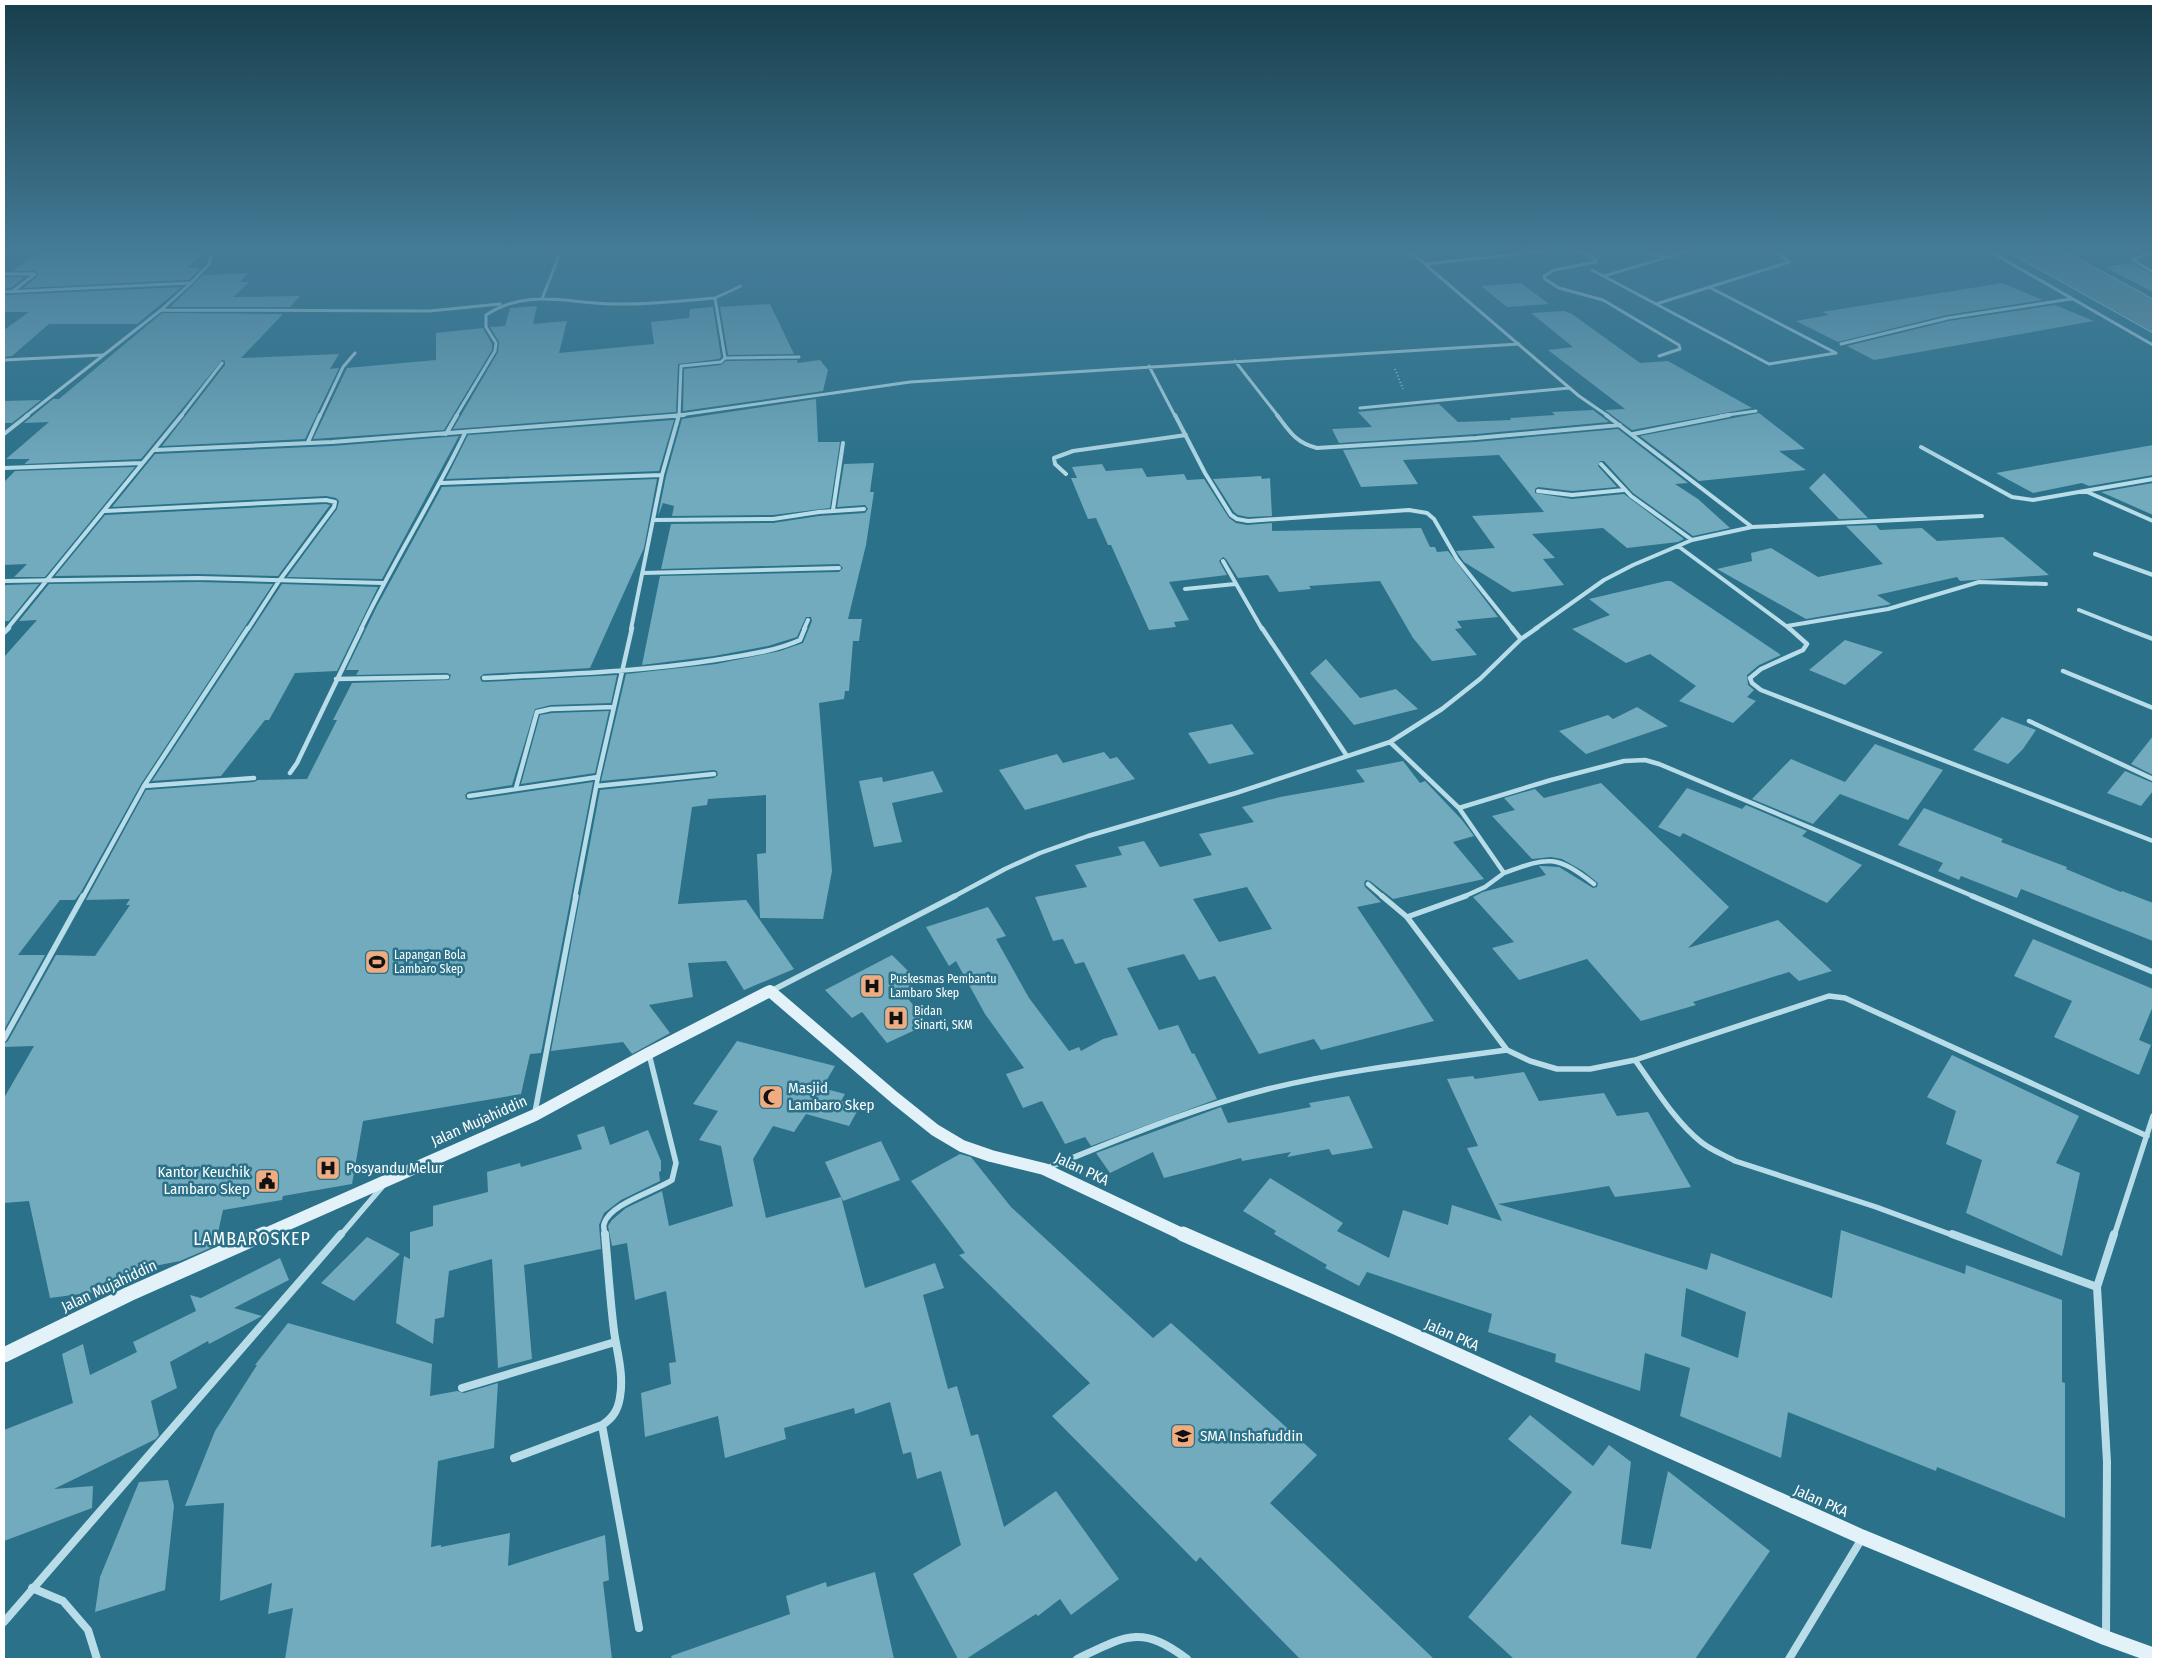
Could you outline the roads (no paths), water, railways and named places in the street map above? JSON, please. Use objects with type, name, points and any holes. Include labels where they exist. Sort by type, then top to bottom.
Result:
[{"type":"street","points":[[4,434],[141,326]]},
{"type":"street","points":[[446,434],[495,351],[496,343],[486,326]]},
{"type":"street","points":[[720,326],[725,358]]},
{"type":"street","points":[[1497,326],[1569,388],[1633,434],[1752,527]]},
{"type":"street","points":[[1646,326],[1679,345],[1680,349],[1659,356]]},
{"type":"street","points":[[1697,326],[1769,364],[1836,353],[1783,326]]},
{"type":"street","points":[[1841,344],[1917,326]]},
{"type":"street","points":[[2117,326],[2153,346]]},
{"type":"street","points":[[155,450],[465,433],[679,416],[910,382],[1518,344]]},
{"type":"street","points":[[308,442],[343,367],[355,353]]},
{"type":"street","points":[[4,360],[103,355]]},
{"type":"street","points":[[535,1115],[596,786],[623,671],[662,475],[679,416],[681,366],[721,362],[725,358],[799,357]]},
{"type":"street","points":[[1235,361],[1295,438],[1304,445],[1317,448],[1476,438],[1620,425]]},
{"type":"street","points":[[4,632],[105,511],[142,463],[155,450],[222,363]]},
{"type":"street","points":[[1149,366],[1205,473],[1231,515],[1237,519],[1278,520],[1409,510],[1428,514],[1434,519],[1456,559],[1521,639]]},
{"type":"street","points":[[1360,408],[1569,388]]},
{"type":"street","points":[[1633,434],[1756,411]]},
{"type":"street","points":[[290,773],[297,763],[383,583],[441,483],[465,433]]},
{"type":"street","points":[[1066,474],[1055,464],[1054,458],[1073,451],[1186,435]]},
{"type":"street","points":[[833,510],[843,443]]},
{"type":"street","points":[[1920,447],[2012,498],[2033,500],[2153,479]]},
{"type":"street","points":[[4,468],[142,463]]},
{"type":"street","points":[[1601,464],[1612,480],[1692,540]]},
{"type":"street","points":[[441,483],[662,475]]},
{"type":"street","points":[[1538,491],[1572,495],[1624,490]]},
{"type":"street","points":[[2085,491],[2153,521]]},
{"type":"street","points":[[4,1039],[144,786],[279,581],[334,507],[335,502],[326,500],[105,511]]},
{"type":"street","points":[[654,520],[774,519],[833,510],[864,509]]},
{"type":"street","points":[[770,991],[916,917],[1005,868],[1040,853],[1088,836],[1236,793],[1390,742],[1442,709],[1480,680],[1521,639],[1604,580],[1633,565],[1692,540],[1752,527],[1982,516]]},
{"type":"street","points":[[1678,546],[1788,626],[1807,644],[1803,650],[1761,669],[1750,678],[1752,683],[1761,690],[2153,842]]},
{"type":"street","points":[[2095,554],[2153,575]]},
{"type":"street","points":[[1223,561],[1250,610],[1347,756]]},
{"type":"street","points":[[643,574],[839,568]]},
{"type":"street","points":[[4,581],[139,578],[383,583]]},
{"type":"street","points":[[1788,626],[1888,610],[1979,582],[2046,584]]},
{"type":"street","points":[[1185,589],[1235,584]]},
{"type":"street","points":[[2078,610],[2153,639]]},
{"type":"street","points":[[484,678],[623,671],[712,661],[792,644],[800,640],[808,620]]},
{"type":"street","points":[[2063,671],[2153,708]]},
{"type":"street","points":[[336,679],[446,677]]},
{"type":"street","points":[[516,788],[537,712],[551,709],[614,707]]},
{"type":"street","points":[[2029,721],[2153,779]]},
{"type":"street","points":[[1390,742],[1459,808],[1504,873]]},
{"type":"street","points":[[1459,808],[1551,780],[1624,762],[1645,760],[1659,764],[2153,972]]},
{"type":"street","points":[[596,786],[714,774]]},
{"type":"street","points":[[469,796],[598,777]]},
{"type":"street","points":[[144,786],[254,778]]},
{"type":"street","points":[[1407,917],[1482,888],[1498,879],[1504,873],[1548,859],[1561,861],[1594,884]]},
{"type":"street","points":[[1368,884],[1407,917],[1507,1050],[1530,1062],[1557,1069],[1590,1069],[1635,1060],[1829,996],[1845,998],[2147,1136]]},
{"type":"street","name":"Jalan Mujahiddin","points":[[4,1355],[129,1294],[535,1115],[649,1053],[770,991]]},
{"type":"street","name":"Jalan PKA","points":[[770,991],[895,1098],[935,1130],[962,1146],[991,1156],[1044,1169],[1197,1241],[1395,1327],[1862,1537],[2106,1638],[2153,1655]]},
{"type":"street","points":[[1044,1169],[1161,1122],[1235,1098],[1314,1079],[1507,1050]]},
{"type":"street","points":[[514,1458],[602,1425],[611,1420],[617,1412],[622,1391],[623,1372],[615,1342],[604,1224],[609,1216],[621,1205],[662,1187],[672,1180],[676,1163],[649,1053]]},
{"type":"street","points":[[1635,1060],[1685,1128],[1702,1143],[1720,1154],[1876,1207],[2097,1287]]},
{"type":"street","points":[[2106,1638],[2107,1462],[2097,1287],[2153,1116]]},
{"type":"street","points":[[4,1622],[388,1180]]},
{"type":"street","points":[[462,1388],[615,1342]]},
{"type":"street","points":[[602,1425],[639,1628]]},
{"type":"street","points":[[1789,1659],[1862,1537]]},
{"type":"street","points":[[32,1588],[63,1600],[88,1630],[97,1659]]},
{"type":"street","points":[[1077,1659],[1113,1642],[1146,1636],[1169,1645],[1187,1659]]},
{"type":"water","points":[[2140,326],[2153,326],[2153,333]]},
{"type":"place","name":"Lapangan Bola Lambaro Skep","points":[[377,962]]},
{"type":"place","name":"Puskesmas Pembantu Lambaro Skep","points":[[872,986]]},
{"type":"place","name":"Bidan Sinarti, SKM","points":[[896,1018]]},
{"type":"place","name":"Masjid Lambaro Skep","points":[[771,1097]]},
{"type":"place","name":"Posyandu Melur","points":[[328,1168]]},
{"type":"place","name":"Kantor Keuchik Lambaro Skep","points":[[267,1181]]},
{"type":"place","name":"SMA Inshafuddin","points":[[1183,1436]]},
{"type":"district","name":"LAMBAROSKEP","points":[[252,1239]]}]
